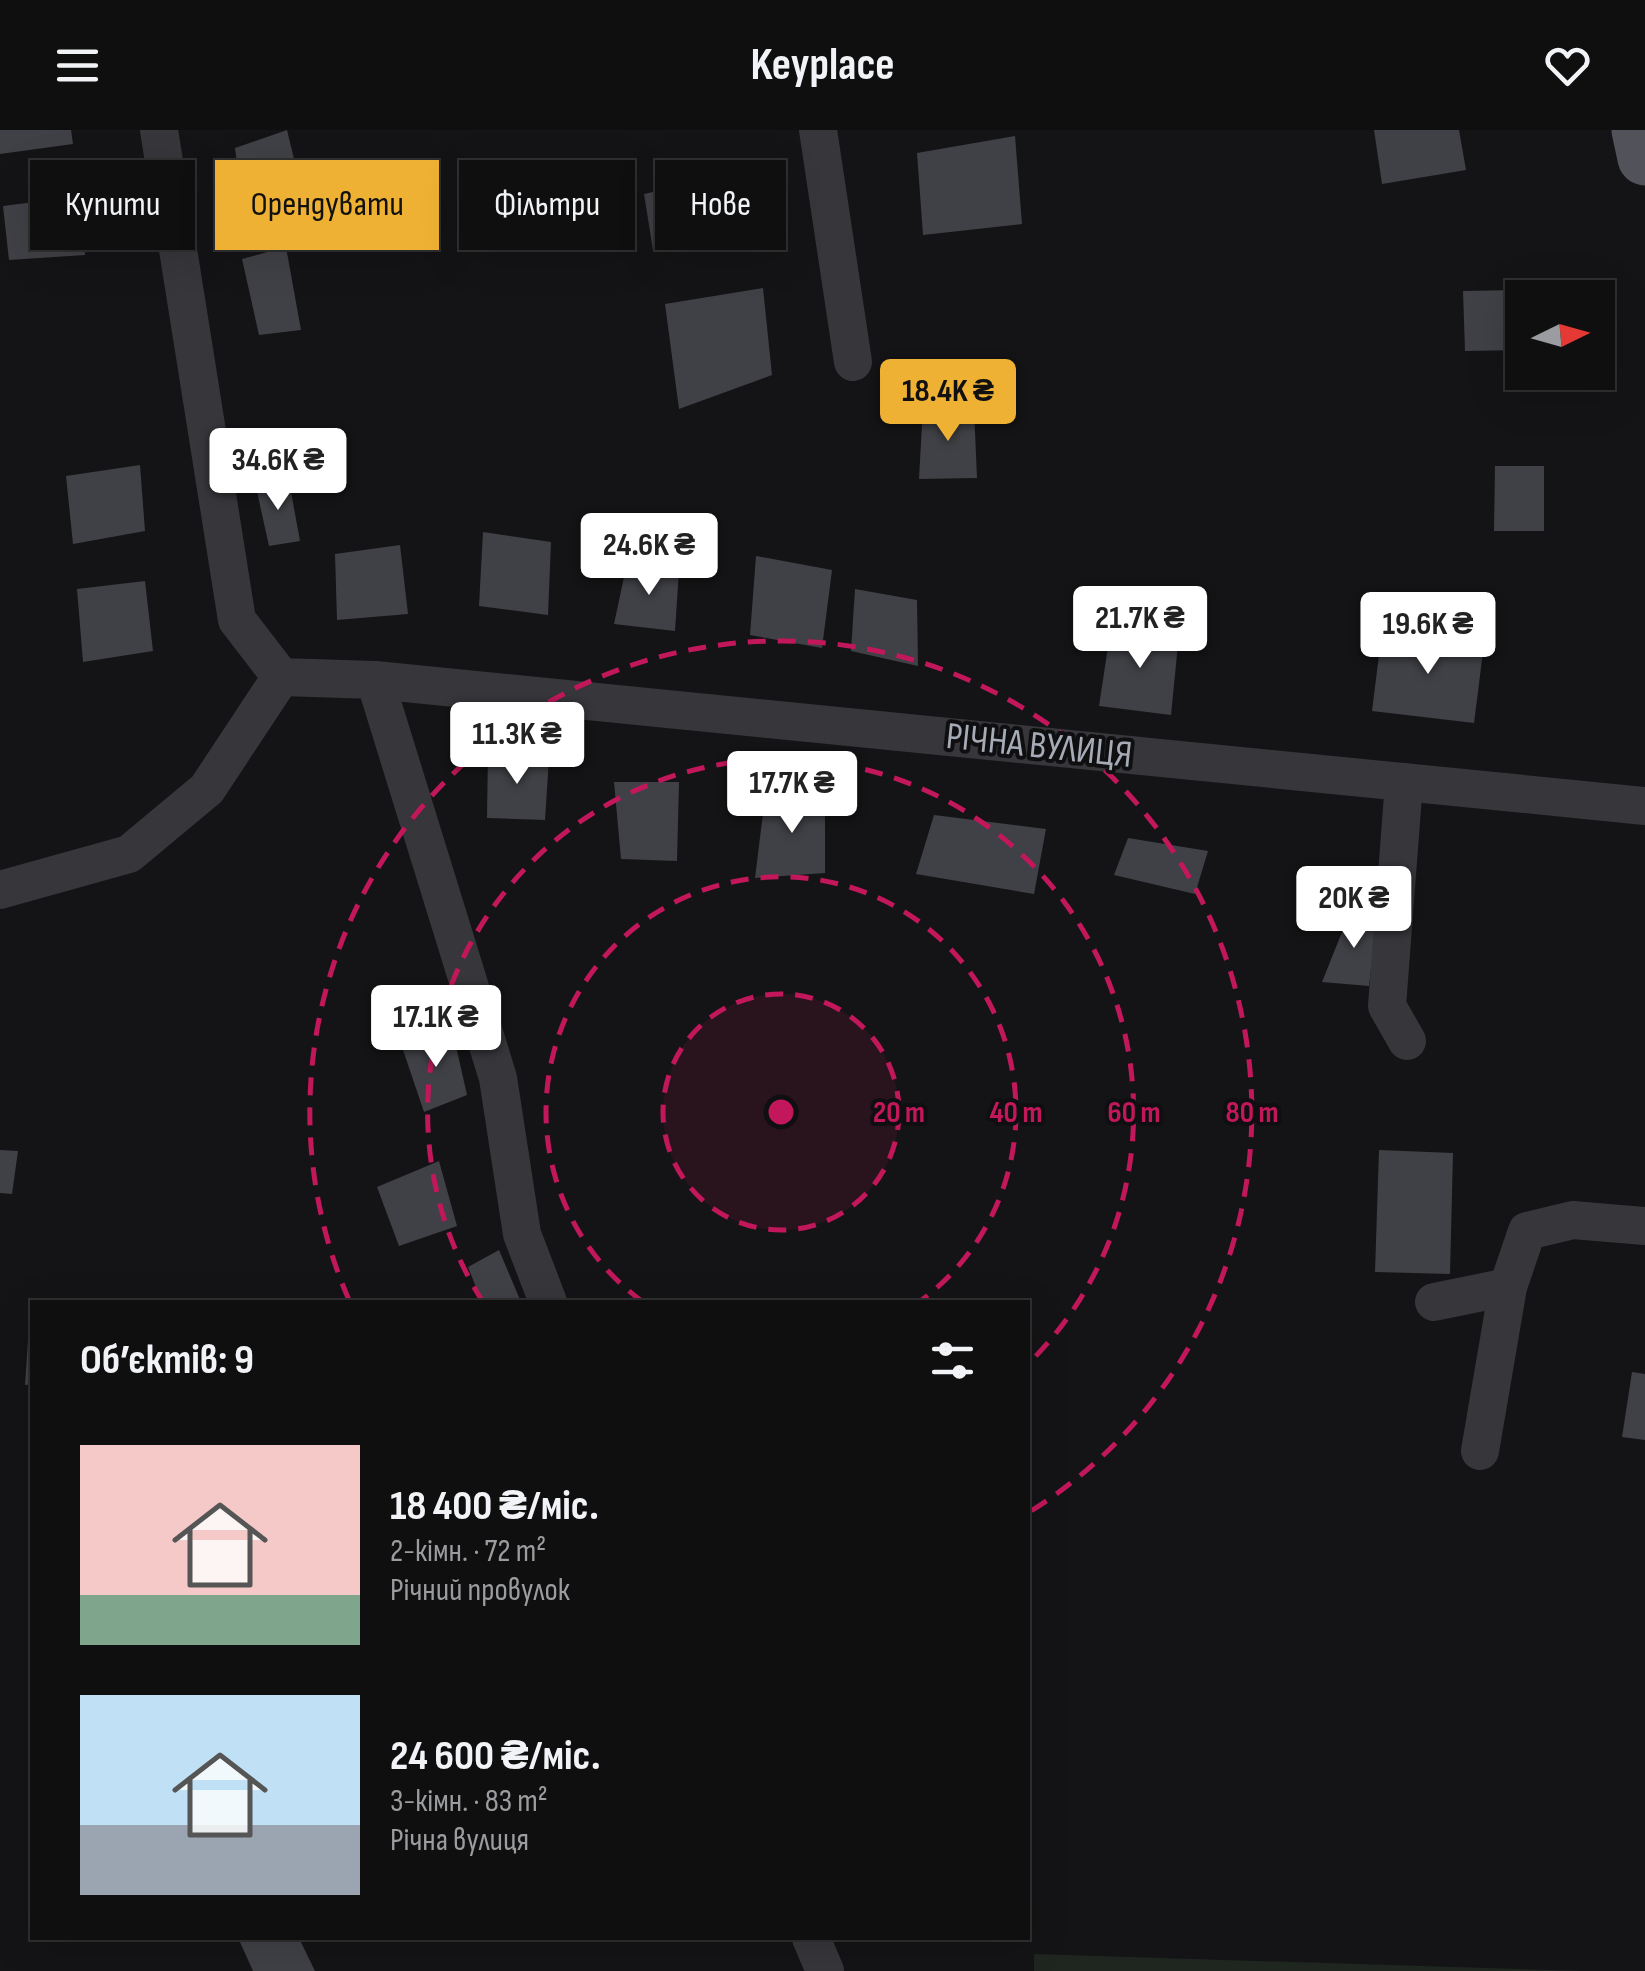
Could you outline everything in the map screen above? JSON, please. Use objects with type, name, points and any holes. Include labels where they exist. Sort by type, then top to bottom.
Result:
[{"type":"main road","points":[[1639,130],[1645,158]]},
{"type":"street","points":[[0,890],[129,854],[208,789],[281,677],[237,620],[160,130]]},
{"type":"street","points":[[818,130],[853,362]]},
{"type":"street","name":"РІЧНА ВУЛИЦЯ","points":[[281,677],[376,680],[1645,806]]},
{"type":"street","points":[[376,680],[498,1078],[522,1234],[547,1300]]},
{"type":"street","points":[[1404,782],[1387,1006],[1408,1041]]},
{"type":"street","points":[[1480,1451],[1508,1287],[1527,1231],[1573,1220],[1645,1226]]},
{"type":"street","points":[[1434,1302],[1508,1287]]},
{"type":"street","points":[[812,1940],[825,1971]]},
{"type":"shaded area","points":[[1034,1954],[1581,1971],[1034,1971]]},
{"type":"building","points":[[0,130],[71,130],[73,144],[0,154]]},
{"type":"building","points":[[287,130],[294,160],[237,160],[235,148]]},
{"type":"building","points":[[1374,130],[1459,130],[1466,170],[1382,184]]},
{"type":"building","points":[[1015,136],[1022,224],[923,235],[917,153]]},
{"type":"building","points":[[655,192],[653,250],[644,194]]},
{"type":"building","points":[[30,203],[30,250],[85,250],[85,255],[9,260],[3,206]]},
{"type":"building","points":[[287,250],[301,330],[259,335],[242,259]]},
{"type":"building","points":[[763,288],[772,375],[679,409],[665,304]]},
{"type":"building","points":[[1505,290],[1505,350],[1465,351],[1463,291]]},
{"type":"building","points":[[923,406],[974,409],[977,478],[919,479]]},
{"type":"building","points":[[140,465],[145,531],[73,544],[66,476]]},
{"type":"building","points":[[1495,466],[1544,466],[1544,531],[1494,531]]},
{"type":"building","points":[[289,481],[300,541],[269,546],[256,487]]},
{"type":"building","points":[[483,532],[551,542],[548,615],[479,606]]},
{"type":"building","points":[[400,545],[408,614],[337,620],[335,554]]},
{"type":"building","points":[[756,556],[832,570],[822,648],[750,635]]},
{"type":"building","points":[[627,563],[679,570],[675,631],[614,624]]},
{"type":"building","points":[[145,581],[153,651],[83,662],[77,589]]},
{"type":"building","points":[[855,589],[917,600],[918,666],[851,651]]},
{"type":"building","points":[[1111,627],[1179,634],[1171,715],[1099,706]]},
{"type":"building","points":[[1382,631],[1484,644],[1474,723],[1372,711]]},
{"type":"building","points":[[488,752],[549,759],[545,820],[487,818]]},
{"type":"building","points":[[614,782],[679,782],[677,861],[621,859]]},
{"type":"building","points":[[766,789],[825,798],[825,873],[755,878]]},
{"type":"building","points":[[934,815],[1046,829],[1034,894],[916,874]]},
{"type":"building","points":[[1128,838],[1208,851],[1195,894],[1114,875]]},
{"type":"building","points":[[1378,909],[1369,986],[1322,982],[1350,912]]},
{"type":"building","points":[[453,1033],[467,1095],[424,1112],[401,1044]]},
{"type":"building","points":[[0,1150],[18,1151],[12,1194],[0,1193]]},
{"type":"building","points":[[1379,1150],[1453,1153],[1450,1274],[1375,1272]]},
{"type":"building","points":[[439,1161],[457,1226],[399,1246],[377,1187]]},
{"type":"building","points":[[499,1250],[520,1300],[481,1300],[468,1267]]},
{"type":"building","points":[[30,1311],[30,1384],[25,1385]]},
{"type":"building","points":[[1632,1372],[1645,1374],[1645,1440],[1622,1437]]},
{"type":"building","points":[[239,1940],[300,1940],[315,1971],[253,1971]]}]
